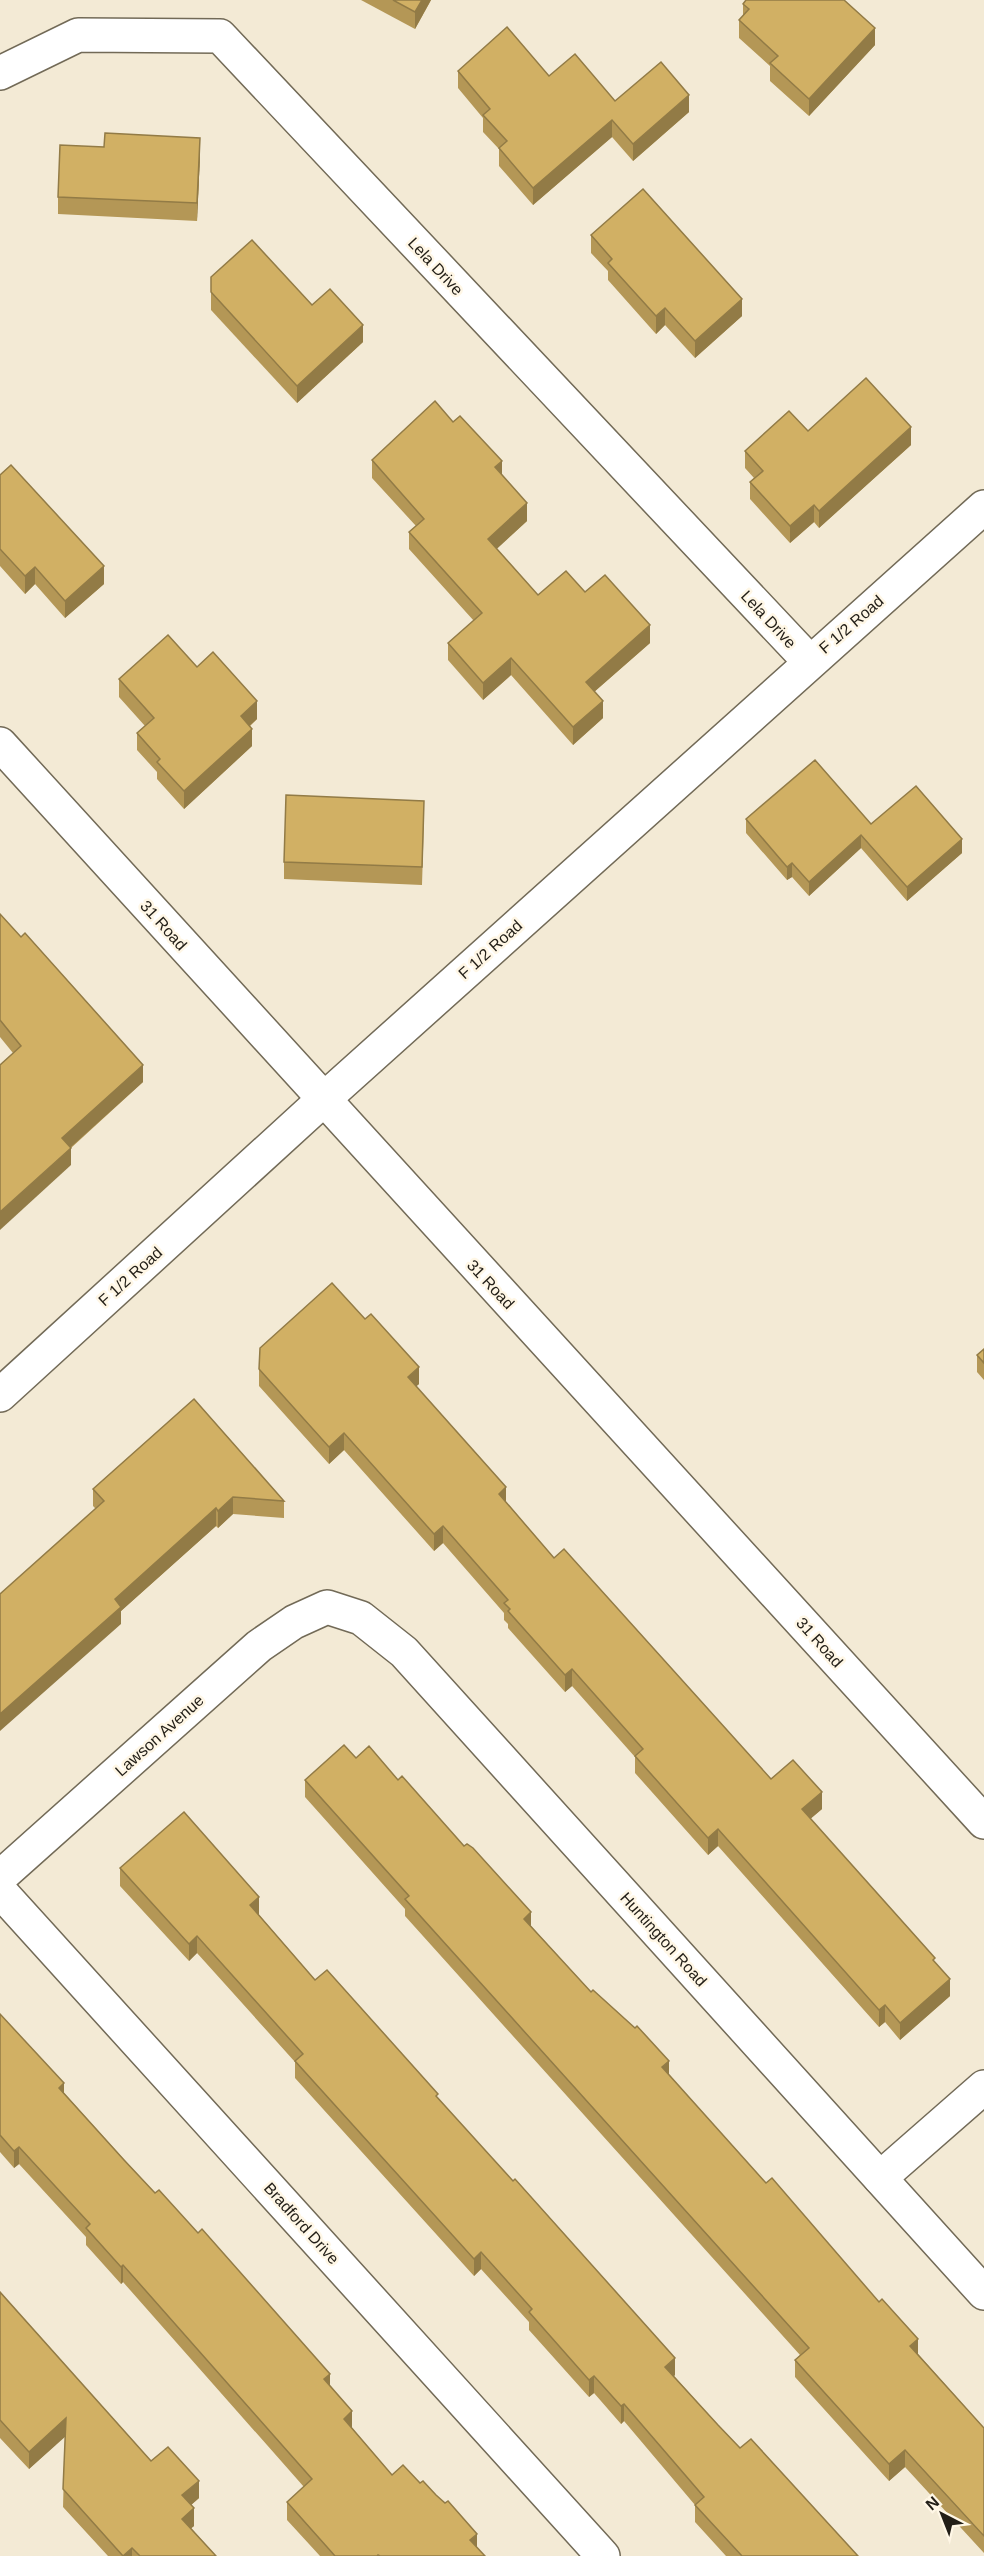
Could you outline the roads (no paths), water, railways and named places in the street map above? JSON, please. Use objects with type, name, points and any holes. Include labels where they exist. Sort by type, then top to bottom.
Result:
[{"type":"street","name":"Lela Drive","points":[[0,73],[78,35],[220,36],[809,661]]},
{"type":"street","name":"F 1/2 Road","points":[[0,1395],[322,1100],[809,661],[984,507]]},
{"type":"street","name":"31 Road","points":[[0,744],[322,1100],[984,1822]]},
{"type":"street","name":"Lawson Avenue","points":[[0,1876],[259,1646],[294,1622],[327,1607]]},
{"type":"street","name":"Huntington Road","points":[[327,1607],[361,1618],[404,1652],[984,2293]]},
{"type":"street","name":"Bradford Drive","points":[[0,1891],[603,2556]]},
{"type":"street","points":[[880,2178],[984,2087]]}]
